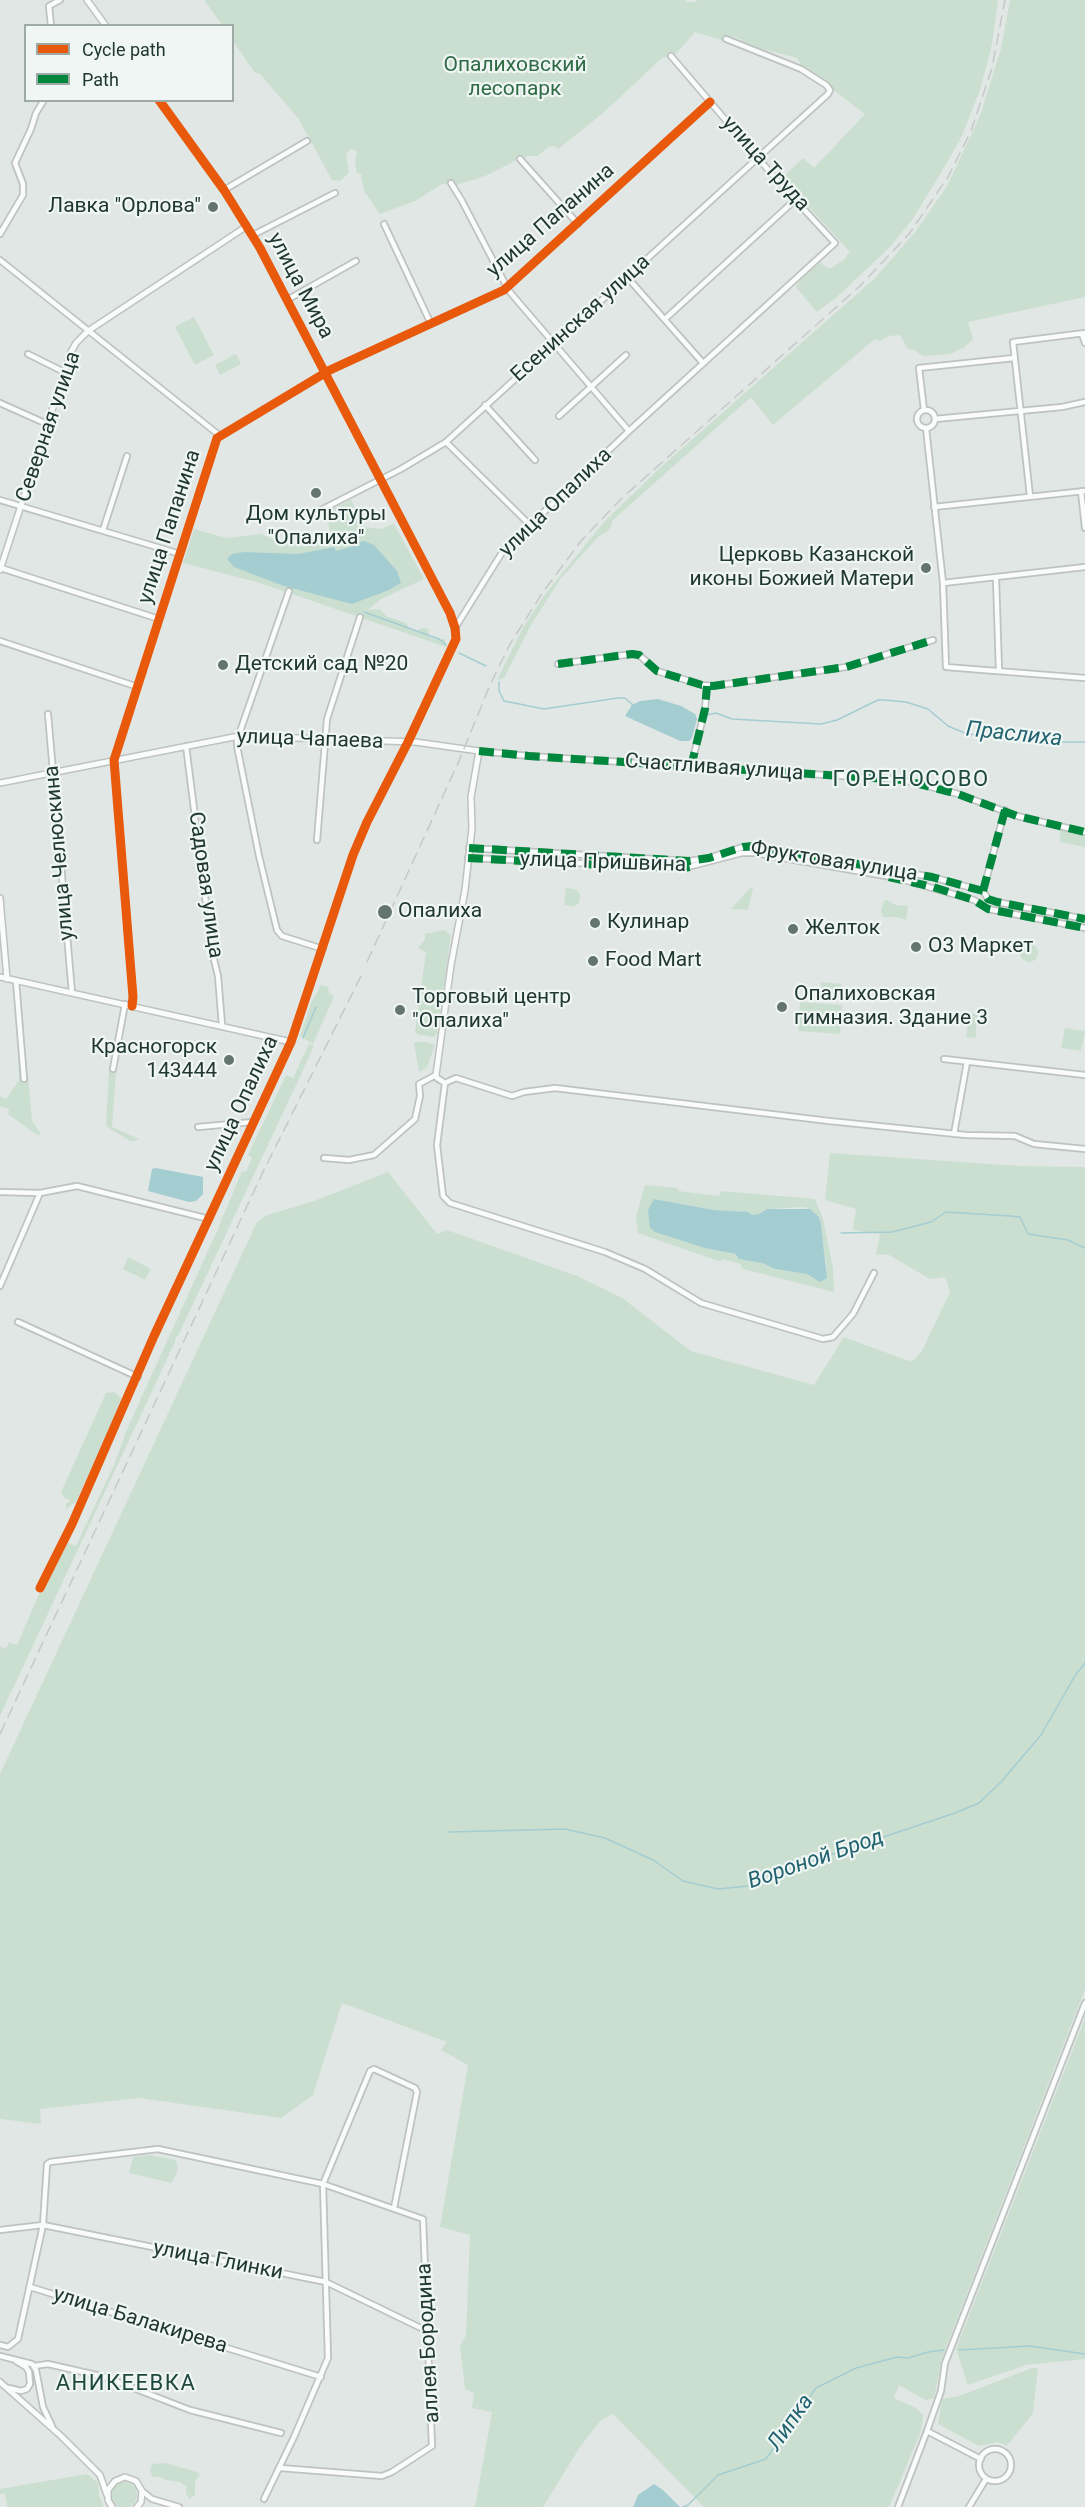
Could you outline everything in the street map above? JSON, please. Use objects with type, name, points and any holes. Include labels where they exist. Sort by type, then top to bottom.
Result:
[{"type":"street","points":[[51,24],[49,6],[60,0]]},
{"type":"street","points":[[87,0],[105,24]]},
{"type":"street","name":"Есенинская улица","points":[[313,514],[409,465],[446,442],[828,94],[830,90],[826,85],[801,69],[726,39]]},
{"type":"street","name":"улица Труда","points":[[671,56],[835,243]]},
{"type":"street","points":[[0,234],[23,195],[23,184],[15,163],[43,102]]},
{"type":"street","name":"улица Мира","points":[[160,102],[224,190],[253,236],[450,613],[455,628]]},
{"type":"street","name":"улица Папанина","points":[[132,1006],[114,760],[219,435],[324,373],[508,287],[710,102]]},
{"type":"street","points":[[224,190],[307,141]]},
{"type":"street","points":[[520,159],[579,224]]},
{"type":"street","points":[[451,183],[508,287],[630,431]]},
{"type":"street","points":[[253,236],[335,193]]},
{"type":"street","points":[[665,319],[795,200]]},
{"type":"street","points":[[384,224],[431,324]]},
{"type":"street","name":"Северная улица","points":[[0,569],[71,352],[88,331],[247,226]]},
{"type":"street","name":"улица Опалиха","points":[[40,1588],[72,1524],[154,1336],[291,1042],[362,833],[454,644],[455,628],[503,552],[703,363],[835,243]]},
{"type":"street","points":[[0,260],[219,435]]},
{"type":"street","points":[[287,300],[356,261]]},
{"type":"street","points":[[627,277],[703,363]]},
{"type":"street","points":[[1030,496],[1013,342],[1083,333],[1085,343]]},
{"type":"street","points":[[28,354],[64,372]]},
{"type":"street","points":[[559,416],[626,354]]},
{"type":"street","points":[[924,410],[919,368],[1014,358]]},
{"type":"street","points":[[935,419],[1062,407],[1085,402]]},
{"type":"street","points":[[0,403],[47,424]]},
{"type":"street","points":[[485,405],[535,460]]},
{"type":"street","points":[[924,410],[934,414],[935,419],[934,423],[926,428]]},
{"type":"street","points":[[924,410],[917,417],[921,427],[926,428]]},
{"type":"street","points":[[926,428],[943,583],[946,667],[1085,678]]},
{"type":"street","points":[[446,442],[531,526]]},
{"type":"street","points":[[103,530],[127,456]]},
{"type":"street","points":[[934,507],[1083,491],[1085,528]]},
{"type":"street","points":[[0,500],[180,554]]},
{"type":"street","points":[[943,583],[1085,567]]},
{"type":"street","points":[[0,569],[159,619]]},
{"type":"street","points":[[996,578],[999,671]]},
{"type":"street","points":[[289,591],[237,746],[259,856],[277,930],[282,936],[323,949]]},
{"type":"street","points":[[317,840],[327,718],[360,617]]},
{"type":"street","points":[[558,664],[639,655],[657,671],[706,686],[846,667],[933,640]]},
{"type":"street","points":[[0,641],[138,687]]},
{"type":"street","points":[[691,767],[705,709],[706,686]]},
{"type":"street","name":"улица Челюскина","points":[[48,714],[72,993]]},
{"type":"street","name":"улица Чапаева","points":[[0,783],[239,736],[408,742],[479,751]]},
{"type":"street","name":"Садовая улица","points":[[186,745],[212,951],[218,976],[222,1025]]},
{"type":"street","points":[[437,1077],[452,962],[465,890],[471,797],[479,751]]},
{"type":"street","name":"Счастливая улица","points":[[479,751],[904,780],[958,794],[1017,816],[1085,832]]},
{"type":"street","points":[[983,891],[1005,810]]},
{"type":"street","name":"Фруктовая улица","points":[[469,848],[689,861],[754,846],[932,877],[983,891],[988,899],[997,902],[1085,919]]},
{"type":"street","name":"улица Пришвина","points":[[468,858],[684,868],[742,853],[755,853],[897,878],[974,900],[988,909],[1085,928]]},
{"type":"street","points":[[0,898],[8,979]]},
{"type":"street","points":[[0,977],[291,1042]]},
{"type":"street","points":[[16,981],[24,1079]]},
{"type":"street","points":[[113,1069],[124,1004]]},
{"type":"street","points":[[944,1059],[1085,1076]]},
{"type":"street","points":[[954,1134],[967,1062]]},
{"type":"street","points":[[437,1077],[445,1083]]},
{"type":"street","points":[[324,1158],[349,1160],[374,1155],[415,1119],[420,1096],[419,1084],[437,1077]]},
{"type":"street","points":[[445,1083],[456,1078],[512,1096],[555,1088],[954,1134],[1016,1136],[1034,1144],[1085,1149]]},
{"type":"street","points":[[445,1083],[437,1145],[443,1197],[450,1203],[605,1252],[645,1269],[701,1303],[823,1339],[833,1337],[852,1314],[874,1273]]},
{"type":"street","points":[[198,1127],[253,1122]]},
{"type":"street","points":[[0,1192],[40,1193],[77,1186],[209,1219]]},
{"type":"street","points":[[0,1286],[40,1193]]},
{"type":"street","points":[[18,1322],[138,1377]]},
{"type":"street","points":[[898,2507],[941,2391],[945,2363],[1085,2003]]},
{"type":"street","points":[[30,2287],[43,2225],[47,2164],[50,2162],[158,2149],[323,2184],[394,2208],[417,2092],[415,2088],[376,2069],[370,2071],[323,2184],[329,2351],[321,2376],[264,2499]]},
{"type":"street","name":"аллея Бородина","points":[[280,2468],[382,2476],[432,2446],[423,2219],[394,2208]]},
{"type":"street","name":"улица Глинки","points":[[0,2230],[43,2225],[326,2282],[427,2331]]},
{"type":"street","name":"улица Балакирева","points":[[0,2345],[8,2347],[18,2339],[30,2287],[321,2376]]},
{"type":"street","points":[[0,2356],[28,2362],[34,2366],[48,2364],[105,2377],[190,2410],[281,2433]]},
{"type":"street","points":[[6,2387],[14,2391],[24,2391],[29,2387],[31,2380],[26,2367],[8,2358]]},
{"type":"street","points":[[34,2366],[45,2414],[61,2436]]},
{"type":"street","points":[[0,2382],[61,2436],[100,2475],[112,2507]]},
{"type":"street","points":[[927,2432],[981,2458]]},
{"type":"street","points":[[997,2449],[1005,2453],[1010,2459],[1010,2472],[1005,2478],[997,2481],[986,2479],[980,2472],[981,2458],[989,2450],[997,2449]]},
{"type":"street","points":[[100,2475],[112,2479],[125,2478],[136,2481],[142,2491],[152,2499],[179,2507]]},
{"type":"street","points":[[107,2495],[111,2485],[120,2478]]},
{"type":"street","points":[[969,2507],[986,2479]]},
{"type":"street","points":[[138,2506],[142,2491]]},
{"type":"street","points":[[138,2506],[152,2499]]},
{"type":"green space","name":"Опалиховский лесопарк","points":[[204,0],[687,0],[684,2],[697,2],[696,0],[998,0],[992,44],[980,90],[961,138],[942,171],[912,220],[889,248],[838,296],[817,312],[796,287],[804,276],[821,262],[827,268],[831,268],[851,253],[788,184],[784,176],[803,158],[814,168],[865,114],[802,66],[797,58],[754,47],[735,37],[726,37],[724,41],[695,32],[675,55],[662,58],[602,114],[558,149],[555,146],[549,147],[537,156],[527,156],[519,162],[517,160],[483,177],[456,185],[442,184],[415,201],[380,214],[364,191],[361,174],[357,173],[355,163],[357,151],[351,149],[346,154],[349,172],[340,181],[332,180],[298,118],[259,73],[255,73],[234,42],[234,24],[221,24]]},
{"type":"green space","points":[[1010,0],[1085,0],[1085,297],[968,322],[973,339],[965,347],[950,354],[923,356],[908,349],[900,335],[889,336],[879,341],[875,339],[773,425],[751,397],[613,520],[609,530],[599,536],[561,578],[531,625],[504,678],[497,680],[524,626],[543,597],[604,522],[660,468],[875,278],[916,231],[947,186],[980,116],[1001,49]]},
{"type":"green space","points":[[194,317],[214,355],[195,365],[175,327]]},
{"type":"green space","points":[[236,354],[241,364],[220,375],[215,365]]},
{"type":"green space","points":[[351,500],[365,527],[380,529],[394,524],[424,579],[381,599],[368,610],[380,609],[386,616],[406,623],[410,630],[428,629],[430,638],[445,639],[446,647],[260,583],[183,563],[194,529],[226,538],[261,534],[296,543],[332,535],[324,513]]},
{"type":"green space","points":[[1060,830],[1085,835],[1085,847],[1060,842]]},
{"type":"green space","points":[[566,888],[575,889],[580,894],[579,903],[574,907],[564,905]]},
{"type":"green space","points":[[750,888],[753,888],[748,910],[731,909]]},
{"type":"green space","points":[[887,900],[896,905],[908,906],[906,920],[883,917],[881,912],[884,901]]},
{"type":"green space","points":[[444,930],[451,935],[437,1033],[434,1037],[419,1035],[415,1032],[426,952],[418,948],[425,939],[425,934]]},
{"type":"green space","points":[[1025,944],[1033,944],[1038,949],[1036,960],[1025,962],[1020,957],[1020,949]]},
{"type":"green space","points":[[821,982],[841,984],[840,996],[820,995]]},
{"type":"green space","points":[[321,985],[328,987],[329,993],[334,996],[313,1044],[300,1036],[311,1003]]},
{"type":"green space","points":[[800,1002],[842,1005],[840,1034],[798,1031]]},
{"type":"green space","points":[[969,1013],[981,1015],[976,1025],[976,1038],[966,1037]]},
{"type":"green space","points":[[1065,1028],[1085,1031],[1081,1051],[1061,1048]]},
{"type":"green space","points":[[414,1042],[435,1045],[427,1067],[419,1072]]},
{"type":"green space","points":[[309,1044],[314,1046],[298,1081],[178,1336],[176,1336],[0,1716],[0,1646],[6,1649],[9,1642],[17,1645],[39,1594],[67,1542],[76,1546],[114,1465],[128,1427],[242,1171],[246,1172],[252,1158],[248,1155],[286,1075],[293,1078]]},
{"type":"green space","points":[[26,1054],[32,1121],[41,1134],[37,1135],[8,1114],[9,1109],[0,1106],[0,1096],[6,1099],[19,1080],[18,1055]]},
{"type":"green space","points":[[109,1071],[116,1072],[112,1127],[139,1139],[134,1141],[130,1141],[106,1126]]},
{"type":"green space","points":[[830,1153],[1019,1166],[1085,1167],[1085,1989],[942,2358],[934,2398],[926,2400],[899,2385],[894,2398],[916,2408],[923,2415],[923,2419],[920,2434],[889,2507],[704,2507],[613,2414],[601,2420],[580,2447],[543,2507],[475,2507],[492,2412],[472,2408],[474,2393],[465,2389],[460,2346],[466,2335],[470,2235],[440,2227],[468,2065],[441,2050],[447,2042],[342,2003],[313,2095],[281,2118],[139,2098],[40,2109],[41,2124],[0,2119],[0,1774],[257,1222],[267,1215],[314,1201],[388,1172],[437,1234],[447,1230],[577,1276],[622,1298],[691,1351],[814,1385],[844,1337],[909,1361],[914,1360],[922,1351],[950,1292],[945,1277],[930,1279],[889,1255],[876,1254],[880,1234],[853,1230],[856,1209],[825,1200]]},
{"type":"green space","points":[[645,1185],[678,1188],[678,1191],[719,1196],[721,1191],[815,1199],[823,1219],[833,1268],[834,1292],[747,1270],[741,1268],[741,1264],[722,1259],[721,1262],[638,1233],[636,1217]],"holes":[[[654,1199],[714,1210],[748,1212],[752,1215],[767,1209],[805,1207],[819,1217],[827,1270],[814,1279],[808,1274],[775,1269],[762,1263],[691,1243]]]},
{"type":"green space","points":[[128,1257],[151,1269],[145,1280],[123,1269]]},
{"type":"green space","points":[[115,1392],[122,1399],[76,1502],[66,1509],[66,1504],[71,1500],[64,1498],[61,1492],[106,1393]]},
{"type":"green space","points":[[1085,2018],[1085,2359],[1026,2365],[968,2385],[956,2349]]},
{"type":"green space","points":[[149,2155],[176,2160],[178,2169],[172,2183],[129,2173],[133,2157]]},
{"type":"green space","points":[[1032,2368],[1038,2368],[1033,2413],[1007,2446],[998,2442],[979,2446],[938,2424],[942,2399],[959,2396]]},
{"type":"green space","points":[[166,2463],[197,2472],[200,2475],[195,2481],[195,2495],[189,2499],[186,2486],[180,2482],[153,2477],[150,2471],[152,2464]]},
{"type":"green space","points":[[87,2474],[98,2483],[99,2496],[104,2507],[7,2507],[5,2493],[0,2494],[0,2489]]},
{"type":"green space","points":[[124,2482],[133,2486],[137,2495],[133,2504],[124,2508],[115,2504],[111,2495],[115,2486]]},
{"type":"water","points":[[364,541],[374,545],[397,571],[401,583],[352,604],[284,586],[234,567],[227,559],[232,554],[244,552],[298,554],[334,547],[336,551],[351,547],[350,544]]},
{"type":"water","points":[[658,699],[681,706],[695,714],[697,719],[689,741],[680,741],[625,716],[632,705],[640,701]]},
{"type":"water","points":[[152,1169],[203,1177],[203,1194],[196,1201],[189,1202],[148,1191]]},
{"type":"water","points":[[654,1199],[714,1210],[748,1212],[752,1215],[767,1209],[810,1209],[819,1217],[821,1225],[827,1278],[820,1282],[807,1274],[775,1269],[762,1263],[739,1259],[735,1254],[705,1248],[655,1232],[650,1228],[648,1210]]},
{"type":"water","points":[[654,2484],[680,2507],[633,2507],[638,2495]]},
{"type":"waterway","name":"Праслиха","points":[[364,612],[439,639],[446,645]]},
{"type":"waterway","name":"Праслиха","points":[[459,653],[486,666]]},
{"type":"waterway","name":"Праслиха","points":[[499,682],[499,691],[504,701],[544,709],[618,698],[625,698],[634,706]]},
{"type":"waterway","name":"Праслиха","points":[[706,715],[716,713],[732,719],[821,724],[837,720],[878,700],[884,700],[906,702],[928,709],[948,726],[967,734],[1042,742],[1085,742]]},
{"type":"waterway","points":[[303,1038],[316,1007]]},
{"type":"waterway","points":[[841,1233],[892,1232],[931,1222],[946,1212],[1020,1217],[1028,1234],[1068,1240],[1085,1248]]},
{"type":"waterway","name":"Вороной Брод","points":[[449,1832],[565,1829],[605,1838],[653,1860],[683,1881],[718,1889],[759,1885],[792,1873],[812,1861],[979,1803],[1001,1782],[1041,1735],[1076,1674],[1085,1663]]},
{"type":"waterway","name":"Липка","points":[[959,2350],[1030,2346],[1085,2354]]},
{"type":"waterway","name":"Липка","points":[[683,2507],[688,2505],[718,2475],[766,2459],[816,2388],[856,2368],[897,2357],[908,2358],[944,2350]]},
{"type":"railway","points":[[367,962],[459,761],[490,685],[510,644],[543,592],[581,541],[622,498],[860,286],[909,234],[948,177],[971,131],[992,68],[1005,0]]},
{"type":"railway","points":[[0,1734],[263,1172],[363,972]]},
{"type":"marked path","points":[[558,664],[632,654],[639,655],[657,671],[702,685],[713,686],[846,667],[933,640]]},
{"type":"marked path","points":[[691,767],[705,709],[707,686]]},
{"type":"marked path","points":[[479,751],[904,780],[958,794],[1017,816],[1085,832]]},
{"type":"marked path","points":[[983,891],[1005,810]]},
{"type":"marked path","points":[[469,848],[689,861],[754,846],[932,877],[983,891],[988,899],[997,902],[1085,919]]},
{"type":"marked path","points":[[468,858],[619,866],[684,868],[695,866]]},
{"type":"marked path","points":[[889,877],[933,887],[974,900],[988,909],[1085,928]]},
{"type":"cycle path","points":[[40,1588],[72,1524],[154,1336],[291,1042],[353,855],[456,639],[450,613],[260,248],[224,190],[160,102]]},
{"type":"cycle path","points":[[132,1006],[114,760],[217,438],[330,370],[504,290],[710,102]]},
{"type":"place","name":"Лавка \"Орлова\"","points":[[213,207]]},
{"type":"place","name":"Дом культуры \"Опалиха\"","points":[[316,493]]},
{"type":"place","name":"Церковь Казанской иконы Божией Матери","points":[[926,568]]},
{"type":"place","name":"Детский сад №20","points":[[223,665]]},
{"type":"place","name":"Опалиха","points":[[385,912]]},
{"type":"place","name":"Кулинар","points":[[595,923]]},
{"type":"place","name":"Желток","points":[[793,929]]},
{"type":"place","name":"О3 Маркет","points":[[916,947]]},
{"type":"place","name":"Food Mart","points":[[593,961]]},
{"type":"place","name":"Опалиховская гимназия. Здание 3","points":[[782,1007]]},
{"type":"place","name":"Торговый центр \"Опалиха\"","points":[[400,1010]]},
{"type":"place","name":"Красногорск 143444","points":[[229,1060]]},
{"type":"district","name":"ГОРЕНОСОВО","points":[[911,780]]},
{"type":"district","name":"АНИКЕЕВКА","points":[[126,2384]]}]
